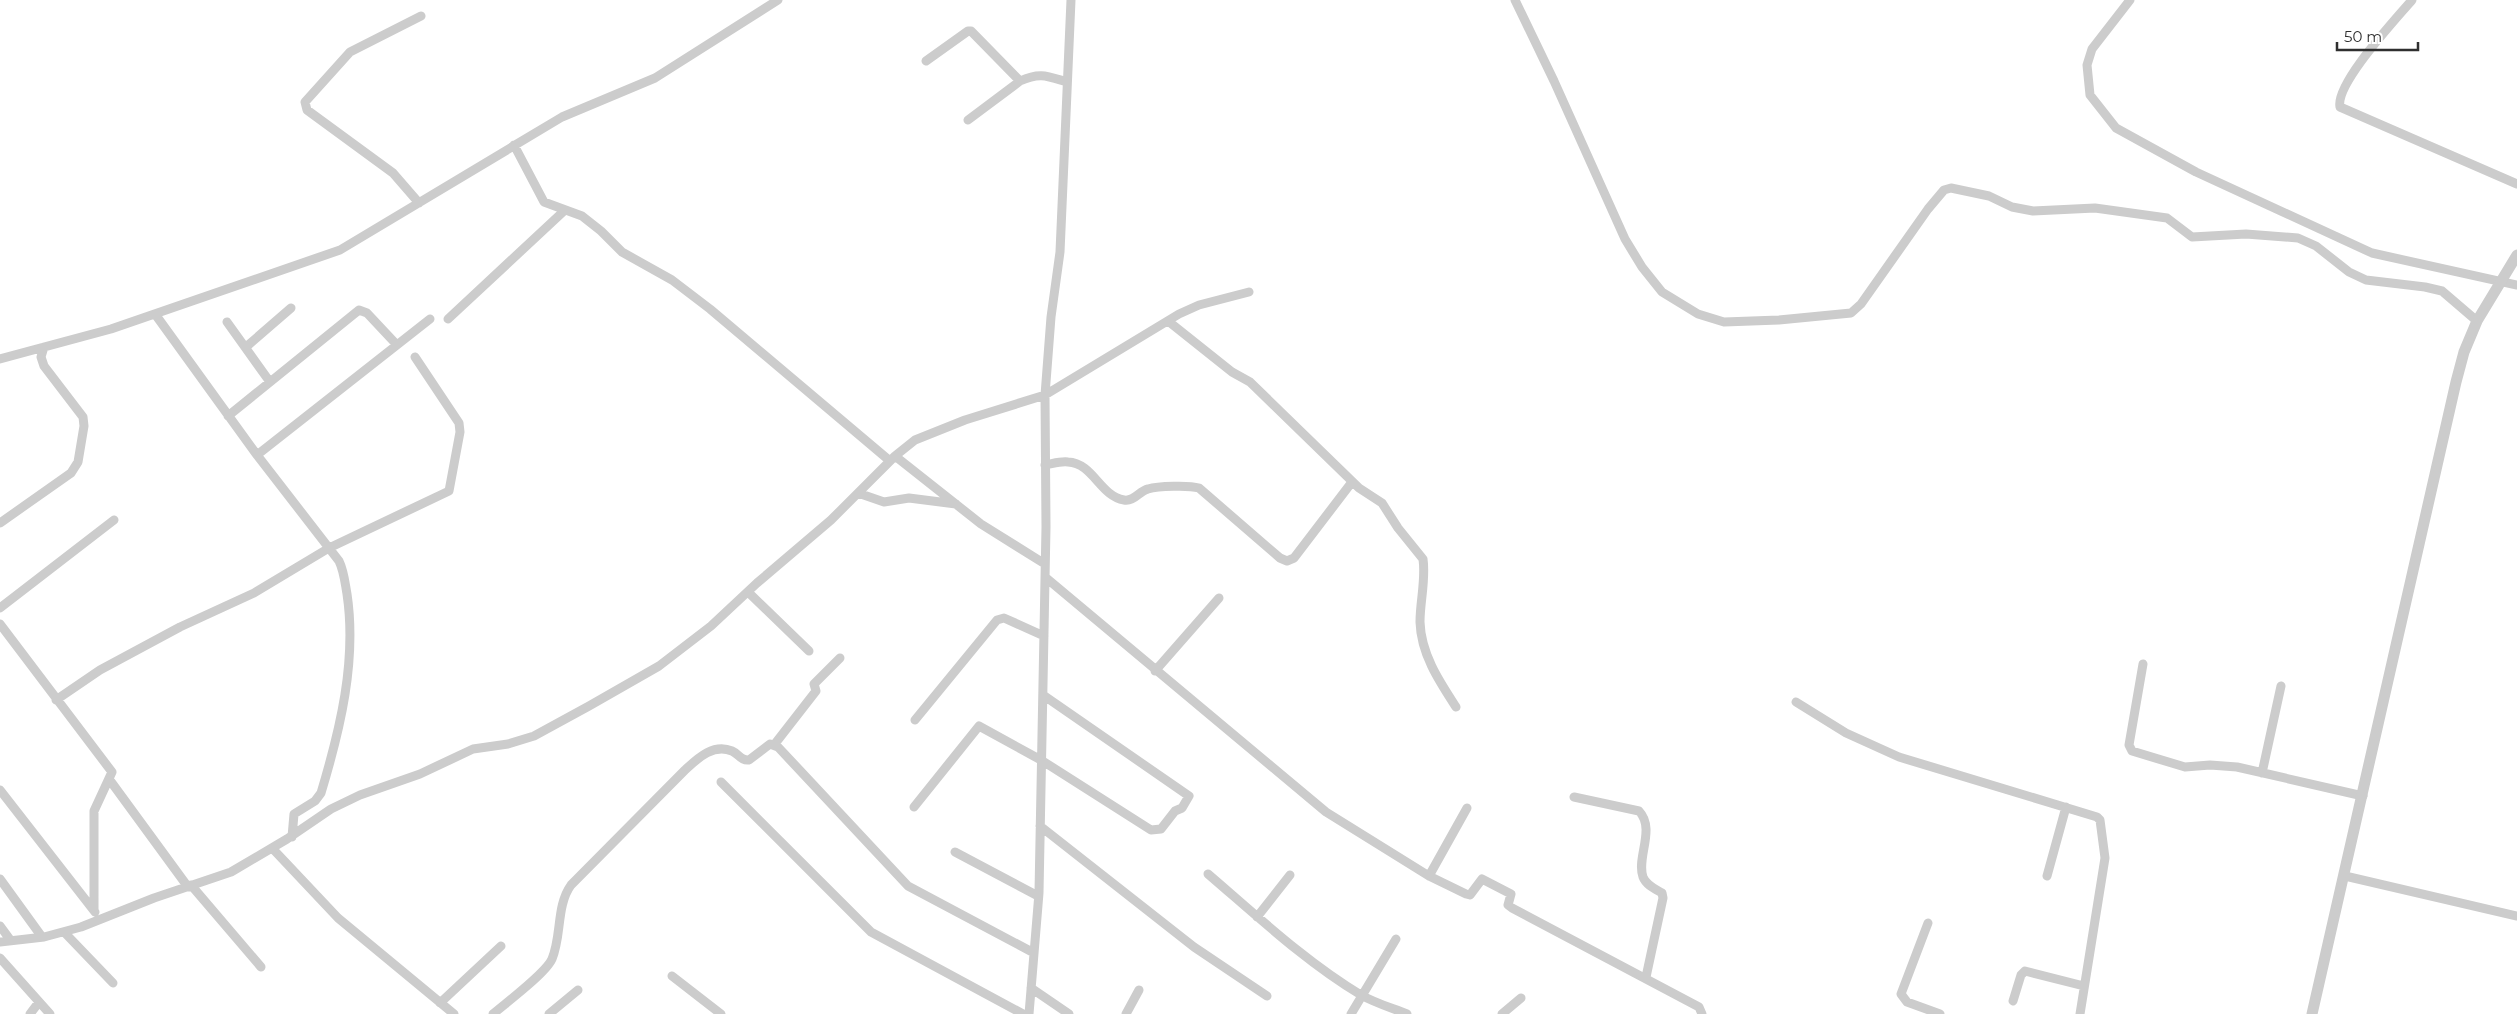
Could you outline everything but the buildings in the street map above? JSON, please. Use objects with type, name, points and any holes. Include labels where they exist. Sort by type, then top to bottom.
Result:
[{"type":"street","points":[[0,359],[111,329],[340,250],[514,144],[562,117],[655,78],[778,0]]},
{"type":"street","points":[[1029,1014],[1038,896],[1040,826],[1045,577],[1045,395],[1050,317],[1060,252],[1071,0]]},
{"type":"street","points":[[1516,0],[1625,238],[1656,286],[1683,306],[1716,321],[1735,322],[1851,313],[1861,304],[1928,209],[1944,190],[1951,188],[1989,196],[2012,207],[2033,212],[2095,208],[2167,218],[2187,235],[2199,238],[2246,234],[2298,238],[2316,246],[2349,272],[2366,280],[2425,287],[2442,291],[2477,321]]},
{"type":"street","points":[[2130,0],[2092,49],[2087,65],[2090,95],[2116,128],[2196,172],[2372,253],[2517,285]]},
{"type":"street","points":[[2412,0],[2350,78],[2340,96],[2340,107],[2517,184]]},
{"type":"street","points":[[418,203],[393,173],[307,110],[305,102],[350,52],[421,16]]},
{"type":"street","points":[[926,61],[968,31],[971,31],[1020,80]]},
{"type":"street","points":[[968,120],[1020,80],[1042,74],[1067,82]]},
{"type":"street","points":[[514,144],[544,202],[586,219],[622,252],[672,280],[729,322],[893,458],[1002,538],[1045,564]]},
{"type":"street","points":[[448,319],[565,210]]},
{"type":"street","points":[[2312,1014],[2464,352],[2477,321],[2517,255]]},
{"type":"street","points":[[0,942],[42,937],[64,932],[231,872],[292,837],[331,809],[360,795],[420,774],[473,749],[508,744],[534,736],[659,666],[712,626],[831,520],[893,458],[915,440],[933,431],[1045,395],[1168,321],[1199,305],[1249,292]]},
{"type":"street","points":[[246,347],[290,308]]},
{"type":"street","points":[[228,416],[359,310],[367,313],[397,345]]},
{"type":"street","points":[[155,314],[228,416],[341,566],[350,616],[344,705],[336,742],[321,794],[315,801],[294,814],[292,837]]},
{"type":"street","points":[[257,455],[430,319]]},
{"type":"street","points":[[1168,321],[1232,372],[1250,382],[1352,482],[1382,503],[1398,528],[1423,559],[1420,621],[1422,638],[1434,674],[1456,707]]},
{"type":"street","points":[[227,322],[270,382]]},
{"type":"street","points":[[0,523],[63,479],[78,462],[84,421],[80,411],[44,366],[41,357],[44,347]]},
{"type":"street","points":[[56,700],[116,662],[180,627],[254,593],[329,548],[449,491],[460,432],[459,423],[415,357]]},
{"type":"street","points":[[1044,466],[1067,462],[1080,466],[1086,469],[1112,496],[1124,500],[1134,498],[1147,489],[1198,488],[1280,558],[1287,561],[1294,558],[1352,482]]},
{"type":"street","points":[[858,493],[884,502],[910,498],[956,504]]},
{"type":"street","points":[[0,608],[114,520]]},
{"type":"street","points":[[1045,577],[1326,812],[1429,876],[1470,895],[1482,879],[1500,887],[1511,894],[1508,905],[1512,908],[1646,977],[1699,1007],[1702,1014]]},
{"type":"street","points":[[748,592],[809,651]]},
{"type":"street","points":[[1155,670],[1219,598]]},
{"type":"street","points":[[915,720],[997,620],[1004,618],[1044,636]]},
{"type":"street","points":[[0,624],[112,772],[94,811],[94,910]]},
{"type":"street","points":[[774,745],[816,691],[814,684],[840,658]]},
{"type":"street","points":[[2143,664],[2129,745],[2132,751],[2185,767],[2218,765],[2363,796]]},
{"type":"street","points":[[2262,773],[2281,686]]},
{"type":"street","points":[[914,807],[979,726],[1041,760],[1151,830],[1161,829],[1174,811],[1181,809],[1190,798],[1043,695]]},
{"type":"street","points":[[1796,702],[1846,733],[1878,748],[2097,816],[2102,824],[2104,837],[2103,870],[2080,1014]]},
{"type":"street","points":[[493,1014],[548,966],[555,950],[564,897],[571,884],[684,770],[701,756],[712,751],[731,751],[746,761],[753,759],[767,744],[774,745],[908,886],[1034,953]]},
{"type":"street","points":[[109,779],[189,886],[261,967]]},
{"type":"street","points":[[721,782],[871,932],[1023,1014]]},
{"type":"street","points":[[0,790],[94,910],[99,920]]},
{"type":"street","points":[[1574,798],[1638,811],[1644,816],[1646,826],[1643,876],[1648,884],[1662,893],[1663,898],[1646,977]]},
{"type":"street","points":[[2047,876],[2066,807]]},
{"type":"street","points":[[1429,876],[1467,808]]},
{"type":"street","points":[[1040,826],[1194,947],[1267,996]]},
{"type":"street","points":[[272,848],[335,915],[454,1014]]},
{"type":"street","points":[[955,852],[1038,896]]},
{"type":"street","points":[[1208,874],[1257,917],[1362,996],[1407,1014]]},
{"type":"street","points":[[1257,917],[1290,875]]},
{"type":"street","points":[[2345,876],[2517,916]]},
{"type":"street","points":[[0,879],[42,937]]},
{"type":"street","points":[[1928,923],[1901,994],[1903,1000],[1940,1014]]},
{"type":"street","points":[[0,926],[11,940]]},
{"type":"street","points":[[64,932],[113,984]]},
{"type":"street","points":[[1351,1014],[1396,939]]},
{"type":"street","points":[[440,1002],[501,946]]},
{"type":"street","points":[[0,958],[50,1014]]},
{"type":"street","points":[[2013,1001],[2021,975],[2025,971],[2084,986]]},
{"type":"street","points":[[672,976],[721,1014]]},
{"type":"street","points":[[1031,988],[1069,1014]]},
{"type":"street","points":[[549,1014],[578,990]]},
{"type":"street","points":[[1126,1014],[1139,990]]},
{"type":"street","points":[[1502,1014],[1521,998]]},
{"type":"street","points":[[30,1014],[39,1002]]}]
